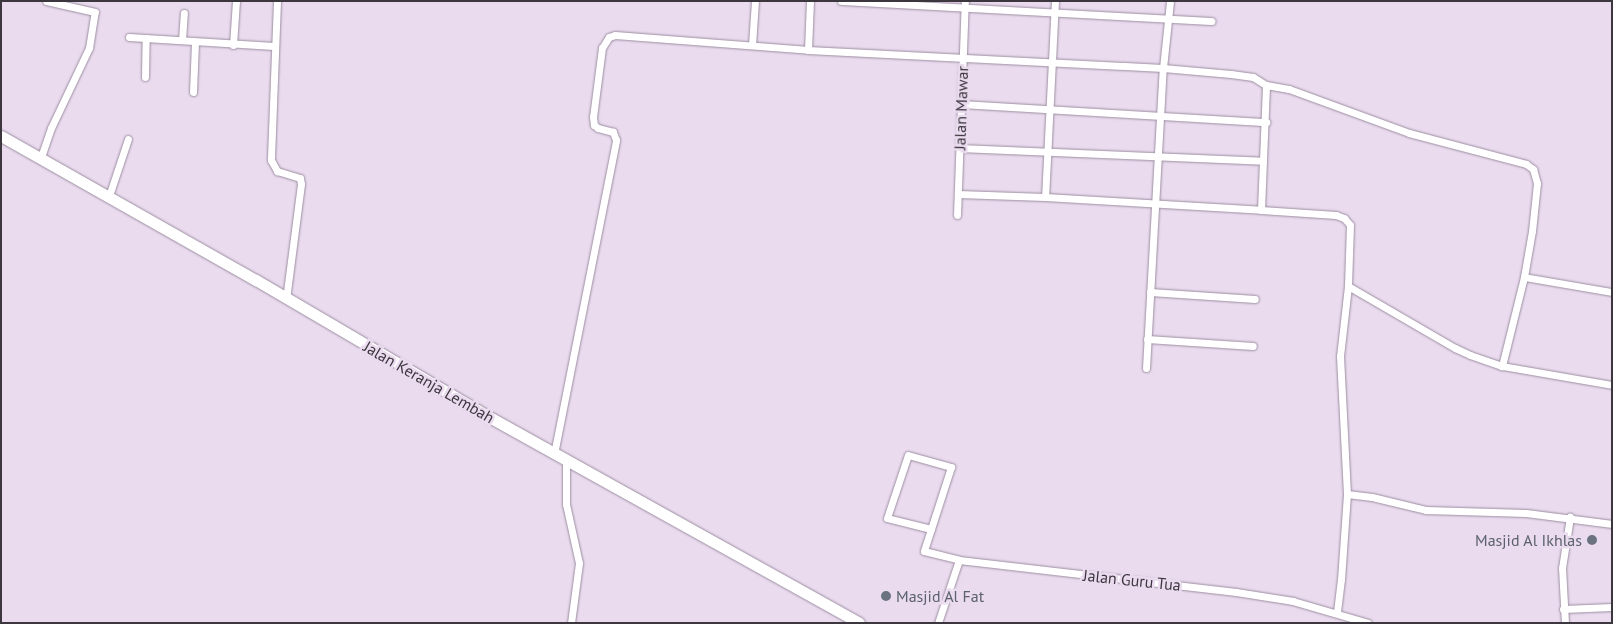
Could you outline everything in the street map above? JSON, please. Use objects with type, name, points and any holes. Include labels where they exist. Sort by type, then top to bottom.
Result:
[{"type":"main road","name":"Jalan Keranja Lembah","points":[[1,136],[109,196],[554,454],[859,623]]},
{"type":"street","points":[[41,157],[51,128],[89,48],[95,12],[46,1]]},
{"type":"street","points":[[234,45],[236,1]]},
{"type":"street","points":[[277,1],[271,160],[277,171],[299,177],[300,181],[286,299]]},
{"type":"street","points":[[752,45],[755,1]]},
{"type":"street","points":[[808,50],[810,1]]},
{"type":"street","points":[[841,1],[964,4],[1055,12],[1211,21]]},
{"type":"street","points":[[1045,197],[1055,1]]},
{"type":"street","points":[[1146,368],[1163,68],[1170,1]]},
{"type":"street","name":"Jalan Mawar","points":[[957,215],[964,4]]},
{"type":"street","points":[[182,40],[184,12]]},
{"type":"street","points":[[554,454],[616,140],[613,132],[594,125],[593,117],[604,42],[608,37],[616,35],[808,50],[1053,64],[1163,68],[1253,77],[1266,85],[1289,89],[1409,132],[1526,164],[1533,170],[1537,183],[1524,277],[1502,366]]},
{"type":"street","points":[[129,36],[234,45],[274,46]]},
{"type":"street","points":[[145,77],[146,38]]},
{"type":"street","points":[[193,92],[195,42]]},
{"type":"street","points":[[1261,210],[1266,85]]},
{"type":"street","points":[[961,104],[1266,122]]},
{"type":"street","points":[[109,196],[128,139]]},
{"type":"street","points":[[960,148],[1046,150],[1263,161]]},
{"type":"street","points":[[958,194],[1045,197],[1261,210],[1325,214],[1344,218],[1350,225],[1348,286],[1340,356],[1347,494],[1342,579],[1337,613]]},
{"type":"street","points":[[1524,277],[1612,292]]},
{"type":"street","points":[[1348,286],[1470,356],[1502,366],[1612,384]]},
{"type":"street","points":[[1150,292],[1255,299]]},
{"type":"street","points":[[1148,339],[1253,346]]},
{"type":"street","points":[[908,455],[951,467],[932,529],[887,518],[908,455]]},
{"type":"street","points":[[566,460],[566,504],[579,563],[571,623]]},
{"type":"street","points":[[1347,494],[1372,497],[1426,510],[1526,513],[1612,524]]},
{"type":"street","points":[[1565,623],[1562,568],[1570,518]]},
{"type":"street","name":"Jalan Guru Tua","points":[[932,529],[924,551],[959,560],[1236,592],[1293,602],[1368,623]]},
{"type":"street","points":[[938,623],[959,560]]},
{"type":"street","points":[[1563,609],[1612,607]]},
{"type":"place","name":"Masjid Al Ikhlas","points":[[1592,540]]},
{"type":"place","name":"Masjid Al Fat","points":[[886,596]]}]
